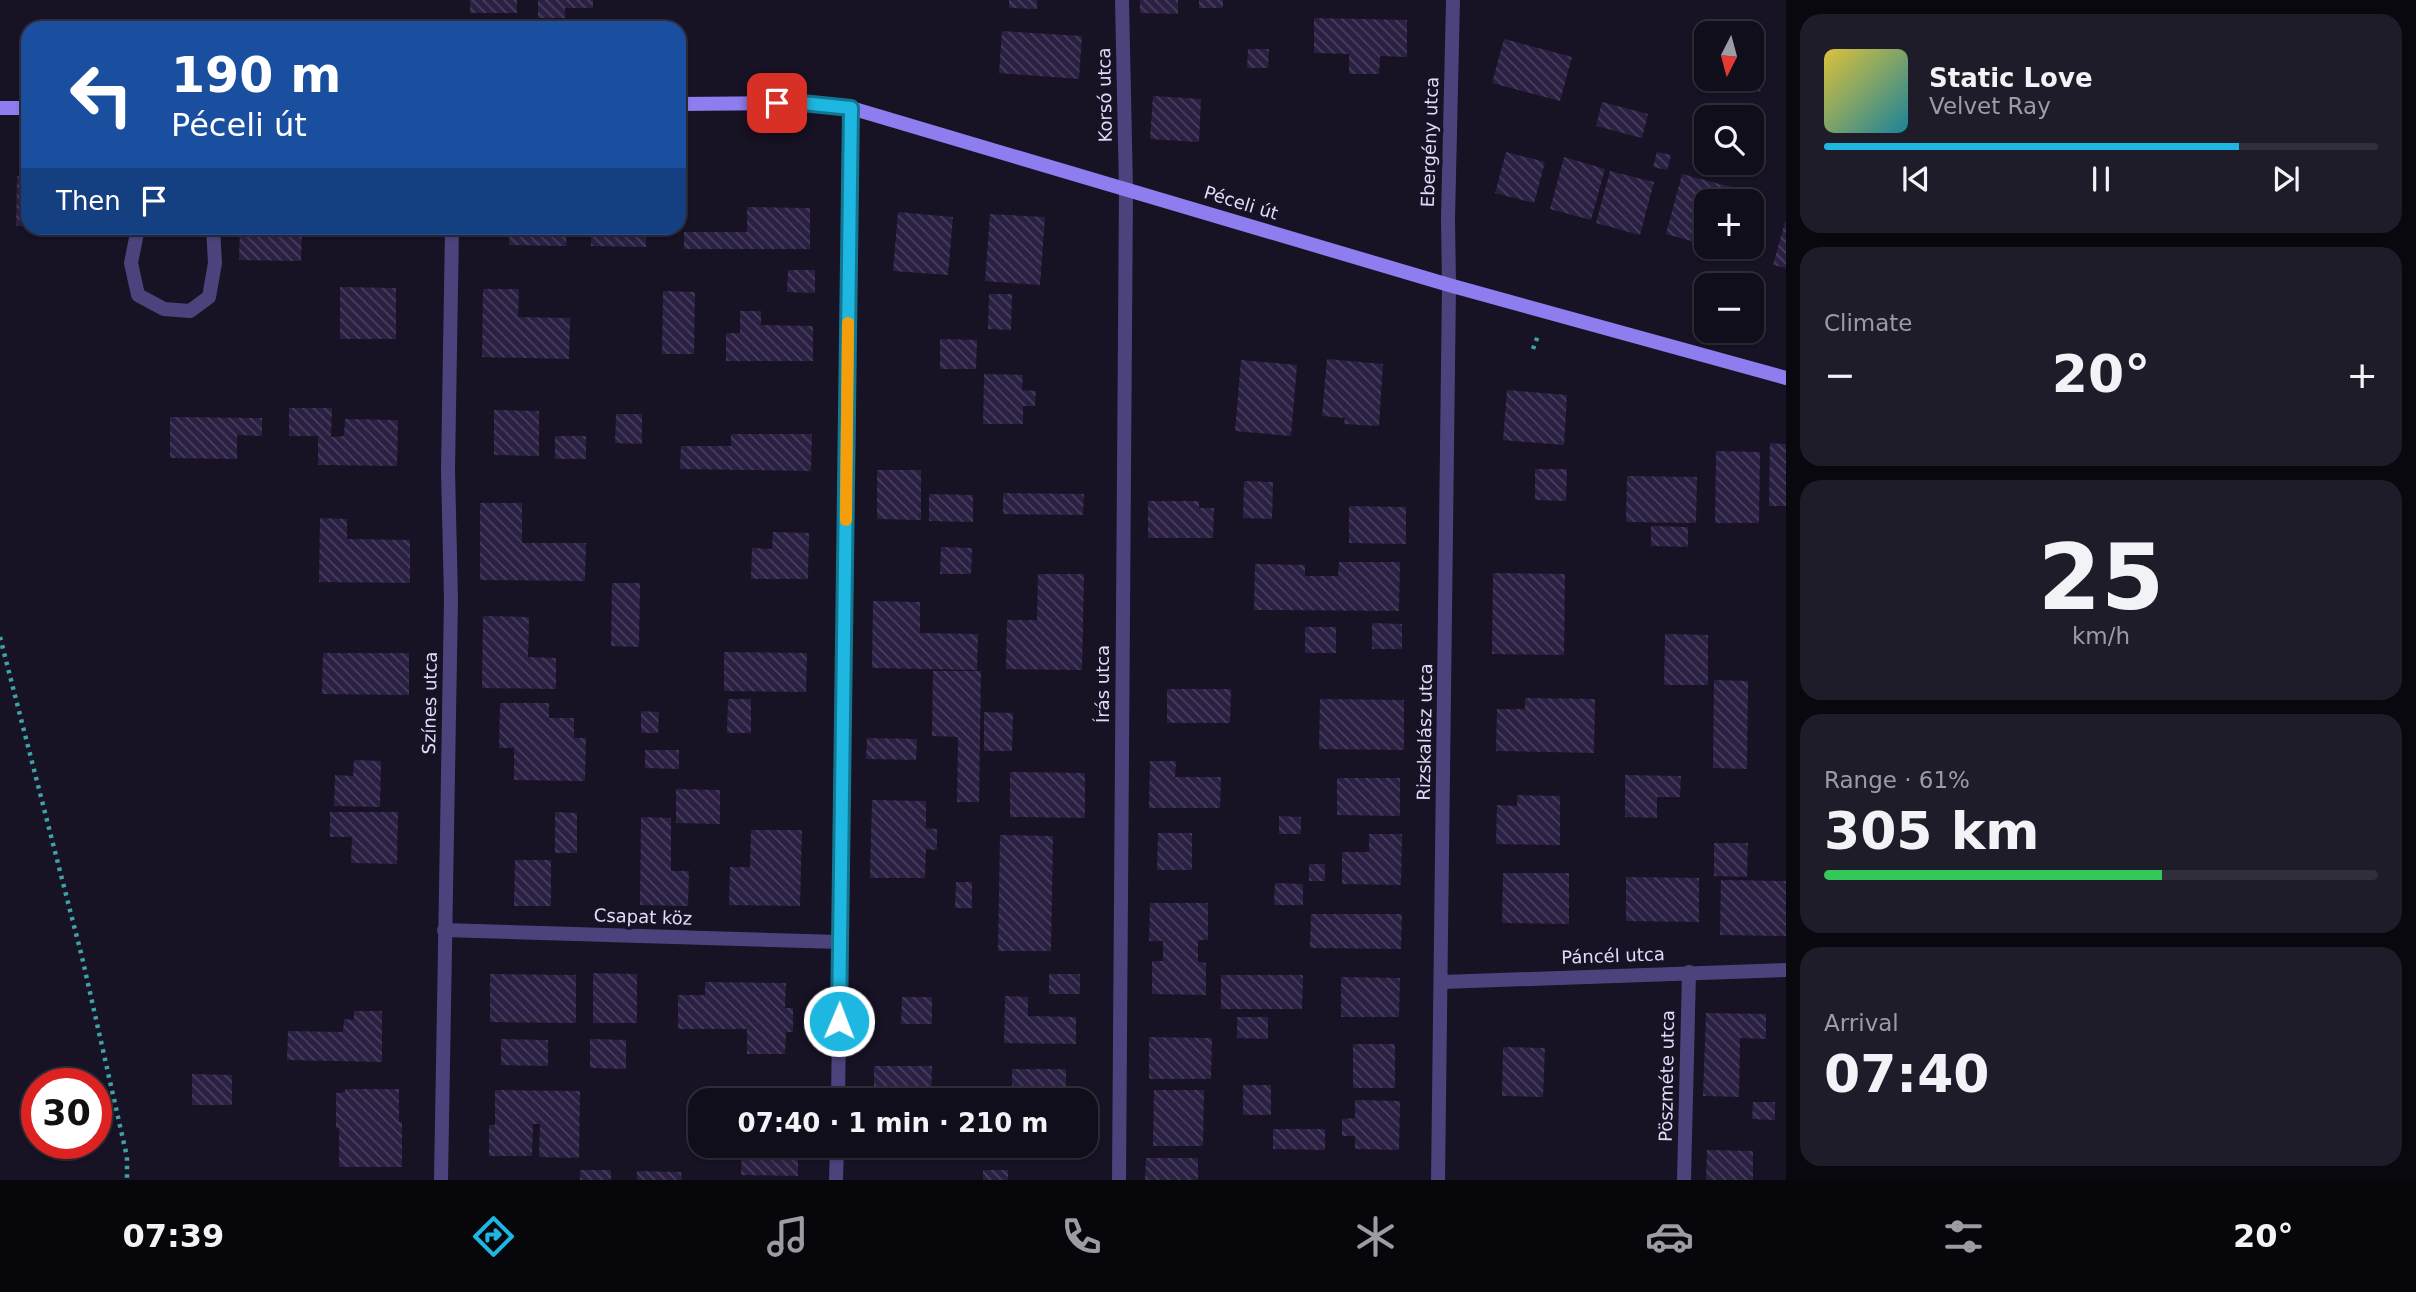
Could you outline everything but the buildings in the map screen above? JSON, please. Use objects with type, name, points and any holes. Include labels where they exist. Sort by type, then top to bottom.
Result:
[{"type":"main road","name":"Péceli út","points":[[686,104],[802,103],[851,108],[1449,285],[1786,378]]},
{"type":"main road","points":[[0,108],[21,108]]},
{"type":"street","name":"Korsó utca","points":[[1122,0],[1126,189]]},
{"type":"street","name":"Ebergény utca","points":[[1449,285],[1453,0]]},
{"type":"street","points":[[838,1088],[851,108]]},
{"type":"street","name":"Írás utca","points":[[1119,1180],[1126,189]]},
{"type":"street","points":[[137,235],[131,263],[138,295],[164,309],[190,311],[209,297],[215,263],[214,235]]},
{"type":"street","name":"Színes utca","points":[[442,1180],[451,599],[448,470],[452,235]]},
{"type":"street","name":"Rizskalász utca","points":[[1438,1180],[1449,285]]},
{"type":"street","name":"Csapat köz","points":[[444,930],[840,942]]},
{"type":"street","name":"Páncél utca","points":[[1442,982],[1786,970]]},
{"type":"street","name":"Pöszméte utca","points":[[1684,1180],[1689,972]]},
{"type":"street","points":[[836,1180],[837,1158]]},
{"type":"path","points":[[1533,349],[1539,332]]},
{"type":"path","points":[[0,637],[82,957],[127,1157],[127,1180]]},
{"type":"slow traffic","points":[[846,520],[848,323]]},
{"type":"route","points":[[777,103],[851,108],[839,1021]]}]
